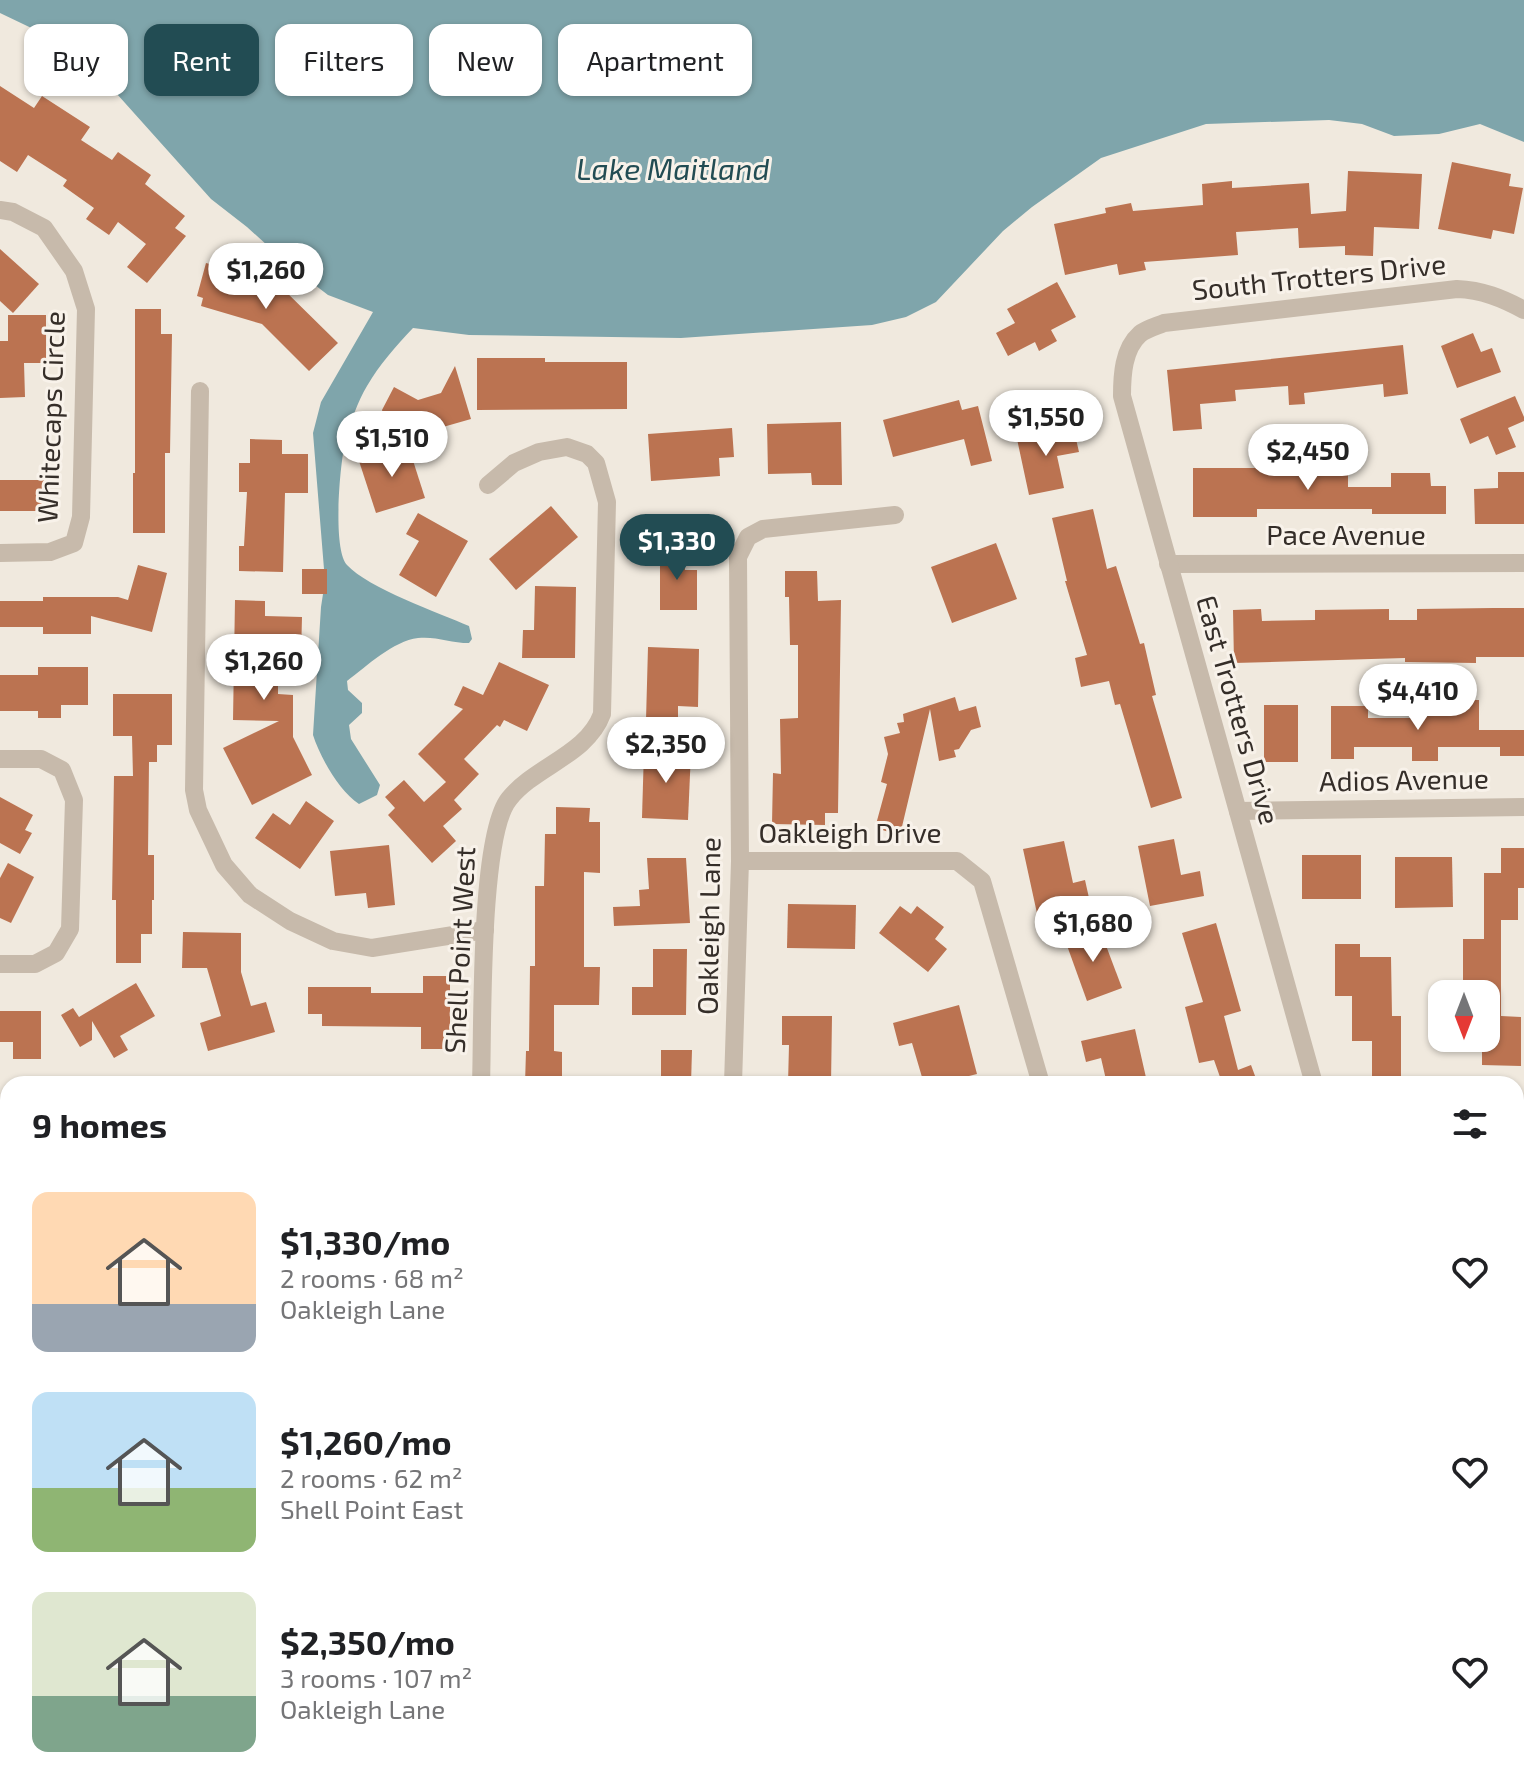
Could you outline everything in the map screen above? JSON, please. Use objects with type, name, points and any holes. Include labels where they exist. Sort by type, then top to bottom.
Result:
[{"type":"street","name":"Whitecaps Circle","points":[[0,210],[13,212],[44,228],[74,271],[86,309],[81,517],[74,543],[50,552],[0,553]]},
{"type":"street","name":"South Trotters Drive","points":[[1129,351],[1139,334],[1164,323],[1457,289],[1476,290],[1500,297],[1524,310]]},
{"type":"street","name":"East Trotters Drive","points":[[1129,351],[1122,371],[1122,396],[1312,1076]]},
{"type":"street","points":[[200,391],[194,790],[202,819],[224,865],[250,895],[290,921],[333,941],[372,948],[485,930]]},
{"type":"street","name":"Shell Point West","points":[[481,1076],[485,930],[494,834],[506,802],[526,779],[584,742],[598,726],[602,714],[607,502],[596,463],[587,454],[567,447],[539,452],[514,463],[488,485]]},
{"type":"street","name":"Oakleigh Lane","points":[[733,1076],[740,861],[738,557],[748,537],[763,529],[895,515]]},
{"type":"street","name":"Pace Avenue","points":[[1168,564],[1524,563]]},
{"type":"street","points":[[0,759],[41,759],[62,770],[74,800],[70,929],[56,953],[35,964],[0,964]]},
{"type":"street","name":"Adios Avenue","points":[[1238,811],[1524,807]]},
{"type":"street","name":"Oakleigh Drive","points":[[740,861],[957,861],[982,881],[1039,1076]]},
{"type":"water","name":"Lake Maitland","points":[[0,0],[1524,0],[1524,142],[1480,124],[1439,134],[1394,136],[1362,124],[1329,120],[1206,124],[1101,158],[1003,231],[936,302],[906,317],[872,325],[681,338],[469,335],[413,328],[372,378],[350,425],[340,484],[342,556],[357,574],[387,591],[469,626],[472,639],[469,643],[431,638],[409,640],[381,655],[347,681],[348,690],[362,703],[362,713],[349,725],[351,739],[380,785],[377,795],[359,804],[344,791],[331,773],[313,735],[321,607],[323,594],[327,593],[327,570],[324,569],[313,433],[321,402],[373,312],[328,295],[211,199],[119,96],[128,96],[128,24],[24,24],[0,13]]},
{"type":"building","points":[[0,86],[34,108],[42,96],[90,127],[81,140],[112,160],[118,152],[151,175],[145,184],[185,216],[175,228],[186,236],[147,283],[127,267],[146,244],[118,222],[109,235],[86,219],[94,208],[63,186],[67,180],[28,155],[17,172],[0,161]]},
{"type":"building","points":[[1452,162],[1511,174],[1509,186],[1523,188],[1514,234],[1493,230],[1491,239],[1438,229]]},
{"type":"building","points":[[1348,171],[1422,174],[1419,229],[1374,227],[1373,256],[1345,255],[1345,246],[1299,248],[1298,228],[1236,232],[1238,255],[1144,262],[1146,270],[1119,275],[1117,264],[1065,275],[1054,224],[1106,213],[1105,208],[1131,203],[1133,211],[1203,205],[1202,184],[1232,181],[1232,188],[1309,183],[1311,214],[1346,211]]},
{"type":"building","points":[[0,249],[39,284],[13,313],[0,301]]},
{"type":"building","points":[[206,263],[277,283],[338,343],[309,371],[262,324],[201,306],[203,298],[197,296]]},
{"type":"building","points":[[1057,282],[1076,317],[1051,330],[1057,341],[1039,351],[1035,342],[1008,356],[996,333],[1015,323],[1007,309]]},
{"type":"building","points":[[135,309],[161,309],[161,334],[172,334],[170,453],[165,453],[165,533],[133,533]]},
{"type":"building","points":[[8,315],[46,315],[46,363],[24,363],[25,397],[0,398],[0,341],[8,341]]},
{"type":"building","points":[[1473,333],[1481,352],[1492,348],[1501,372],[1457,388],[1441,346]]},
{"type":"building","points":[[1403,345],[1408,394],[1384,397],[1383,384],[1304,393],[1305,404],[1289,405],[1288,386],[1235,390],[1236,401],[1200,404],[1202,429],[1173,431],[1167,370]]},
{"type":"building","points":[[477,358],[627,362],[627,409],[477,410]]},
{"type":"building","points":[[455,366],[471,419],[436,429],[429,441],[384,417],[382,410],[394,387],[418,400],[441,393]]},
{"type":"building","points":[[1515,396],[1524,417],[1524,421],[1508,428],[1516,447],[1496,455],[1488,436],[1470,444],[1460,419]]},
{"type":"building","points":[[959,400],[962,410],[978,406],[992,461],[971,466],[964,439],[893,457],[883,420]]},
{"type":"building","points":[[841,422],[842,485],[812,485],[811,473],[768,474],[767,424]]},
{"type":"building","points":[[1073,426],[1079,452],[1057,456],[1064,488],[1029,495],[1017,439]]},
{"type":"building","points":[[732,428],[734,457],[719,458],[720,476],[651,481],[648,434]]},
{"type":"building","points":[[250,439],[282,440],[282,454],[308,454],[308,493],[285,493],[283,572],[239,571],[239,546],[244,546],[247,492],[239,492],[239,463],[250,463]]},
{"type":"building","points":[[408,445],[425,498],[376,513],[359,461]]},
{"type":"building","points":[[1280,456],[1307,456],[1307,472],[1348,472],[1348,487],[1391,487],[1391,473],[1430,473],[1431,486],[1446,486],[1446,514],[1372,514],[1372,509],[1257,509],[1257,517],[1193,517],[1193,468],[1280,468]]},
{"type":"building","points":[[1498,472],[1524,472],[1524,524],[1475,524],[1474,489],[1498,488]]},
{"type":"building","points":[[0,480],[44,480],[44,511],[0,511]]},
{"type":"building","points":[[551,506],[578,537],[516,590],[489,559]]},
{"type":"building","points":[[1093,509],[1107,569],[1116,566],[1140,644],[1144,643],[1156,695],[1152,696],[1182,798],[1151,808],[1120,704],[1115,705],[1109,681],[1081,687],[1075,658],[1087,655],[1065,581],[1052,518]]},
{"type":"building","points":[[418,513],[468,541],[436,597],[399,575],[419,541],[406,534]]},
{"type":"building","points":[[996,543],[1017,599],[952,623],[931,567]]},
{"type":"building","points":[[660,549],[685,549],[685,570],[697,570],[697,610],[660,610]]},
{"type":"building","points":[[138,565],[167,573],[152,632],[91,616],[91,634],[43,634],[43,627],[0,627],[0,601],[43,601],[43,597],[118,597],[128,600]]},
{"type":"building","points":[[302,569],[327,569],[327,594],[302,594]]},
{"type":"building","points":[[785,571],[817,571],[818,601],[841,600],[838,813],[825,813],[825,825],[772,824],[773,773],[781,774],[780,719],[798,718],[798,645],[790,645]]},
{"type":"building","points":[[535,586],[576,587],[575,658],[522,658],[523,630],[534,630]]},
{"type":"building","points":[[235,600],[265,601],[265,616],[302,617],[301,655],[278,655],[278,694],[293,695],[293,737],[312,775],[252,805],[223,748],[279,721],[233,720]]},
{"type":"building","points":[[1524,608],[1524,657],[1476,657],[1476,663],[1405,662],[1405,658],[1234,663],[1233,610],[1261,609],[1262,621],[1315,620],[1315,610],[1389,609],[1389,620],[1417,620],[1417,609]]},
{"type":"building","points":[[648,647],[699,649],[698,707],[678,706],[678,720],[646,720]]},
{"type":"building","points":[[499,662],[549,685],[527,731],[504,720],[464,759],[479,774],[454,800],[462,809],[443,826],[456,841],[432,863],[388,815],[395,808],[385,797],[404,780],[424,802],[446,782],[418,754],[463,709],[454,705],[463,686],[483,695]]},
{"type":"building","points":[[38,667],[88,667],[88,705],[61,705],[61,718],[38,718],[38,711],[0,711],[0,675],[38,675]]},
{"type":"building","points":[[113,694],[172,694],[172,745],[157,745],[157,762],[149,762],[148,855],[154,855],[154,900],[152,934],[141,934],[141,963],[116,963],[116,900],[112,900],[114,776],[133,776],[132,736],[113,736]]},
{"type":"building","points":[[955,697],[959,711],[976,706],[981,727],[971,730],[959,749],[954,750],[956,757],[939,761],[930,709],[900,835],[875,828],[887,784],[881,782],[888,754],[884,737],[900,733],[897,723],[904,722],[903,714]]},
{"type":"building","points":[[1464,700],[1479,700],[1479,730],[1524,730],[1524,756],[1500,756],[1500,747],[1438,747],[1438,761],[1412,761],[1412,747],[1354,747],[1354,759],[1331,759],[1331,706],[1368,706],[1368,718],[1413,718],[1413,703],[1432,704],[1432,710],[1464,710]]},
{"type":"building","points":[[1264,705],[1298,705],[1298,762],[1264,762]]},
{"type":"building","points":[[644,750],[691,752],[688,820],[642,818]]},
{"type":"building","points":[[0,797],[33,815],[25,830],[32,833],[20,854],[0,843]]},
{"type":"building","points":[[306,801],[334,821],[300,869],[255,838],[273,813],[290,825]]},
{"type":"building","points":[[556,807],[590,808],[589,822],[600,822],[600,873],[584,872],[584,967],[600,967],[599,1005],[554,1005],[554,1051],[562,1052],[562,1076],[525,1076],[526,1051],[529,1051],[530,966],[535,966],[535,886],[544,886],[545,834],[556,834]]},
{"type":"building","points":[[1174,839],[1181,875],[1200,871],[1204,896],[1150,906],[1138,846]]},
{"type":"building","points":[[1064,841],[1073,883],[1085,880],[1091,907],[1038,918],[1023,849]]},
{"type":"building","points":[[389,845],[395,905],[368,908],[366,893],[335,896],[330,851]]},
{"type":"building","points":[[1501,848],[1524,848],[1524,888],[1518,888],[1518,920],[1501,920],[1501,1016],[1521,1017],[1521,1066],[1482,1065],[1482,1052],[1500,1052],[1500,980],[1463,980],[1463,939],[1484,939],[1484,873],[1501,873]]},
{"type":"building","points":[[1302,855],[1361,855],[1361,899],[1302,899]]},
{"type":"building","points":[[1395,857],[1452,857],[1453,907],[1395,908]]},
{"type":"building","points":[[647,858],[686,858],[690,923],[614,926],[613,907],[640,906],[639,890],[649,889]]},
{"type":"building","points":[[8,863],[34,877],[11,923],[0,918],[0,878]]},
{"type":"building","points":[[788,904],[856,905],[855,949],[787,948]]},
{"type":"building","points":[[900,906],[911,914],[917,906],[944,927],[935,939],[947,949],[928,972],[879,933]]},
{"type":"building","points":[[1216,923],[1241,1011],[1224,1016],[1238,1070],[1251,1065],[1255,1076],[1220,1076],[1214,1060],[1199,1063],[1185,1007],[1203,1002],[1182,933]]},
{"type":"building","points":[[1099,927],[1122,988],[1087,1001],[1065,940]]},
{"type":"building","points":[[183,932],[241,933],[241,972],[251,1006],[266,1002],[275,1032],[208,1051],[200,1023],[221,1016],[207,968],[182,968]]},
{"type":"building","points":[[1335,944],[1360,944],[1360,957],[1391,957],[1392,1016],[1401,1016],[1401,1076],[1372,1076],[1372,1041],[1352,1041],[1352,996],[1335,996]]},
{"type":"building","points":[[653,949],[687,949],[686,1015],[632,1015],[632,987],[653,987]]},
{"type":"building","points":[[423,976],[450,976],[450,1049],[421,1049],[421,1027],[322,1026],[322,1014],[308,1014],[308,987],[371,987],[371,993],[423,993]]},
{"type":"building","points":[[136,983],[155,1016],[120,1036],[128,1050],[114,1058],[92,1021],[92,1040],[80,1047],[61,1015],[73,1008],[79,1017]]},
{"type":"building","points":[[959,1005],[977,1074],[922,1076],[912,1043],[899,1046],[893,1023]]},
{"type":"building","points":[[0,1011],[41,1011],[41,1059],[13,1059],[13,1042],[0,1042]]},
{"type":"building","points":[[782,1016],[832,1016],[831,1076],[788,1076],[789,1045],[782,1045]]},
{"type":"building","points":[[1135,1029],[1146,1076],[1105,1076],[1101,1058],[1086,1062],[1081,1041]]},
{"type":"building","points":[[661,1050],[692,1050],[691,1076],[661,1076]]}]
